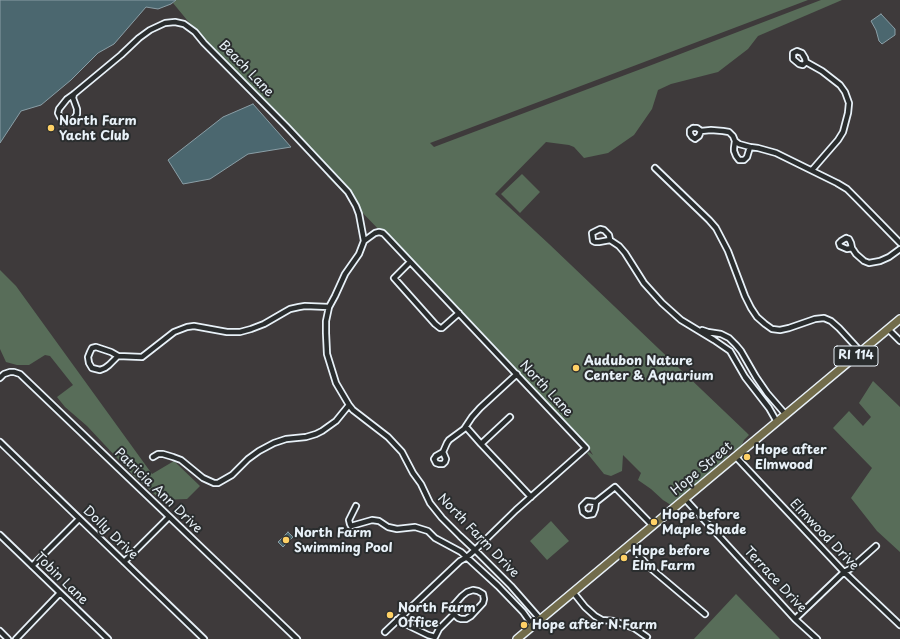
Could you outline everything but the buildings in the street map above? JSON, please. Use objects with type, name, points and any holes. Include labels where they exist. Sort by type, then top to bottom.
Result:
[{"type":"main road","name":"RI 114","points":[[861,352],[900,319]]},
{"type":"main road","name":"Hope Street","points":[[517,639],[861,352]]},
{"type":"street","name":"Beach Lane","points":[[74,94],[77,114],[74,119],[65,122],[58,113],[59,109],[67,99],[121,55],[139,38],[150,30],[165,23],[175,22],[184,24],[195,32],[348,192],[359,214],[364,242]]},
{"type":"street","points":[[806,62],[822,71],[840,85],[849,102],[843,132],[812,170]]},
{"type":"street","points":[[701,131],[711,130],[729,132],[735,141],[734,151],[740,160],[744,160],[747,157],[750,147]]},
{"type":"street","points":[[735,141],[739,144],[776,153],[837,182],[847,189],[900,243]]},
{"type":"street","points":[[655,168],[716,228],[728,251],[751,308],[764,324],[772,329],[780,330],[794,327],[815,319],[824,318],[831,321],[839,328],[861,352]]},
{"type":"street","name":"North Lane","points":[[364,242],[375,233],[383,233],[586,448],[475,550],[454,566],[385,632]]},
{"type":"street","points":[[610,240],[619,246],[625,253],[644,283],[681,320],[730,351],[777,422]]},
{"type":"street","name":"North Farm Drive","points":[[364,242],[359,254],[345,274],[329,307],[326,320],[327,354],[336,383],[349,405],[361,417],[388,438],[405,457],[413,473],[421,484],[430,504],[442,518],[511,586],[540,619]]},
{"type":"street","points":[[852,248],[856,254],[864,261],[869,263],[876,263],[889,257],[900,249]]},
{"type":"street","points":[[410,262],[394,278],[434,324],[442,328],[459,313]]},
{"type":"street","points":[[118,356],[110,365],[100,370],[92,368],[88,357],[92,348],[96,347],[118,356],[142,357],[174,332],[187,327],[194,326],[227,332],[240,332],[251,330],[295,308],[305,306],[329,307]]},
{"type":"street","points":[[692,327],[721,334],[736,345],[740,349],[756,377],[786,415]]},
{"type":"street","points":[[888,329],[900,341]]},
{"type":"street","points":[[733,355],[740,349]]},
{"type":"street","points":[[746,377],[753,371]]},
{"type":"street","name":"Patricia Ann Drive","points":[[0,378],[4,374],[10,372],[20,374],[297,639]]},
{"type":"street","points":[[443,452],[448,442],[464,429],[480,408],[517,374]]},
{"type":"street","points":[[763,401],[770,396]]},
{"type":"street","points":[[153,457],[158,454],[173,456],[181,460],[203,478],[214,483],[218,483],[232,475],[248,459],[259,451],[274,443],[286,439],[306,437],[322,431],[336,421],[349,405]]},
{"type":"street","points":[[481,444],[510,417]]},
{"type":"street","points":[[466,426],[531,497]]},
{"type":"street","name":"Dolly Drive","points":[[0,442],[204,639]]},
{"type":"street","name":"Elmwood Drive","points":[[736,457],[844,572],[900,625]]},
{"type":"street","points":[[596,502],[615,487],[653,526]]},
{"type":"street","name":"Terrace Drive","points":[[685,499],[795,619],[817,639]]},
{"type":"street","name":"North Farm Drive","points":[[356,506],[350,520],[351,526],[372,520],[379,521],[392,528],[406,529],[415,527],[428,531],[435,538],[461,552],[518,607],[533,626]]},
{"type":"street","points":[[124,562],[169,517]]},
{"type":"street","points":[[32,566],[79,518]]},
{"type":"street","name":"Tobin Lane","points":[[0,535],[108,639]]},
{"type":"street","points":[[630,545],[648,566],[705,614]]},
{"type":"street","points":[[795,619],[844,572],[850,569],[876,546]]},
{"type":"street","points":[[473,590],[483,594],[483,603],[471,616],[466,619],[461,619],[454,614],[453,606],[467,592],[473,590]]},
{"type":"street","points":[[573,592],[585,607],[595,616],[602,620],[614,621],[634,628],[647,637]]},
{"type":"street","points":[[16,639],[60,593]]},
{"type":"street","points":[[397,620],[402,624],[435,637],[439,629],[454,614]]},
{"type":"street","points":[[0,631],[8,639]]},
{"type":"green space","points":[[176,0],[808,0],[430,143],[434,147],[821,0],[842,0],[758,36],[748,49],[718,72],[671,84],[658,90],[652,109],[634,135],[608,153],[584,158],[574,147],[546,142],[495,194],[749,435],[744,440],[741,447],[736,451],[732,450],[727,454],[728,456],[671,505],[638,480],[641,473],[623,455],[622,471],[611,476],[604,474],[587,453],[589,452],[593,455],[590,448],[327,176],[339,177],[336,174],[331,176],[187,20],[173,3]]},
{"type":"green space","points":[[522,174],[540,192],[520,213],[501,194]]},
{"type":"green space","points":[[0,270],[16,286],[152,474],[174,461],[200,486],[187,499],[161,500],[133,475],[87,426],[65,407],[57,397],[73,385],[50,356],[45,355],[29,365],[17,365],[6,362],[0,349]]},
{"type":"green space","points":[[873,381],[900,407],[900,552],[877,531],[851,498],[872,468],[833,428],[849,411],[863,426],[871,417],[859,403]]},
{"type":"green space","points":[[551,521],[569,541],[547,560],[530,541]]},
{"type":"green space","points":[[736,594],[780,639],[694,639]]},
{"type":"water","points":[[0,0],[176,0],[171,4],[158,9],[146,7],[114,44],[98,53],[71,80],[41,105],[21,111],[0,143]]},
{"type":"water","points":[[881,14],[895,29],[895,35],[882,44],[879,41],[876,30],[871,21]]},
{"type":"water","points":[[253,104],[291,147],[248,154],[210,179],[183,184],[168,160],[223,117]]},
{"type":"water","name":"North Farm Swimming Pool","points":[[288,532],[293,537],[283,547],[278,542]]},
{"type":"place","name":"North Farm Yacht Club","points":[[51,128]]},
{"type":"place","name":"Audubon Nature Center & Aquarium","points":[[576,368]]},
{"type":"place","name":"Hope after Elmwood","points":[[747,457]]},
{"type":"place","name":"Hope before Maple Shade","points":[[654,522]]},
{"type":"place","name":"North Farm Swimming Pool","points":[[286,540]]},
{"type":"place","name":"Hope before Elm Farm","points":[[624,558]]},
{"type":"place","name":"North Farm Office","points":[[390,615]]},
{"type":"place","name":"Hope after N Farm","points":[[524,625]]}]
